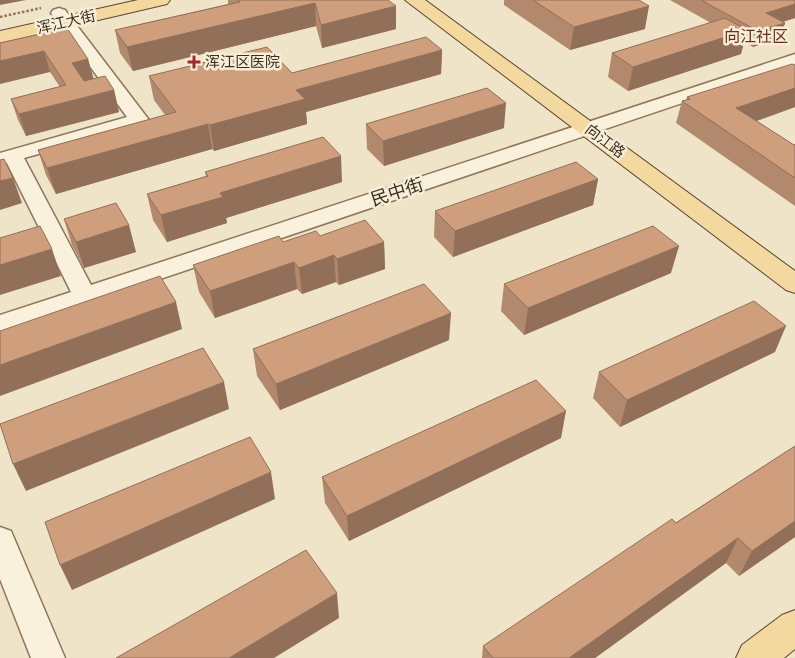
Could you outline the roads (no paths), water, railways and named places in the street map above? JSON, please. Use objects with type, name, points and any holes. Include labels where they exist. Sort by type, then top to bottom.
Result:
[{"type":"main road","name":"浑江大街","points":[[0,26],[117,0]]},
{"type":"main road","name":"浑江大街","points":[[0,37],[58,14],[161,0]]},
{"type":"main road","name":"向江路","points":[[414,0],[795,263]]},
{"type":"main road","name":"向江路","points":[[434,0],[598,126],[795,284]]},
{"type":"main road","points":[[755,658],[795,627]]},
{"type":"street","points":[[58,14],[139,120],[6,158],[84,294]]},
{"type":"street","name":"民中街","points":[[0,324],[84,294],[598,126],[795,59]]},
{"type":"street","points":[[769,68],[789,80]]},
{"type":"street","points":[[0,540],[48,658]]},
{"type":"place","name":"浑江区医院","points":[[194,62]]},
{"type":"district","name":"向江社区","points":[[756,36]]}]
